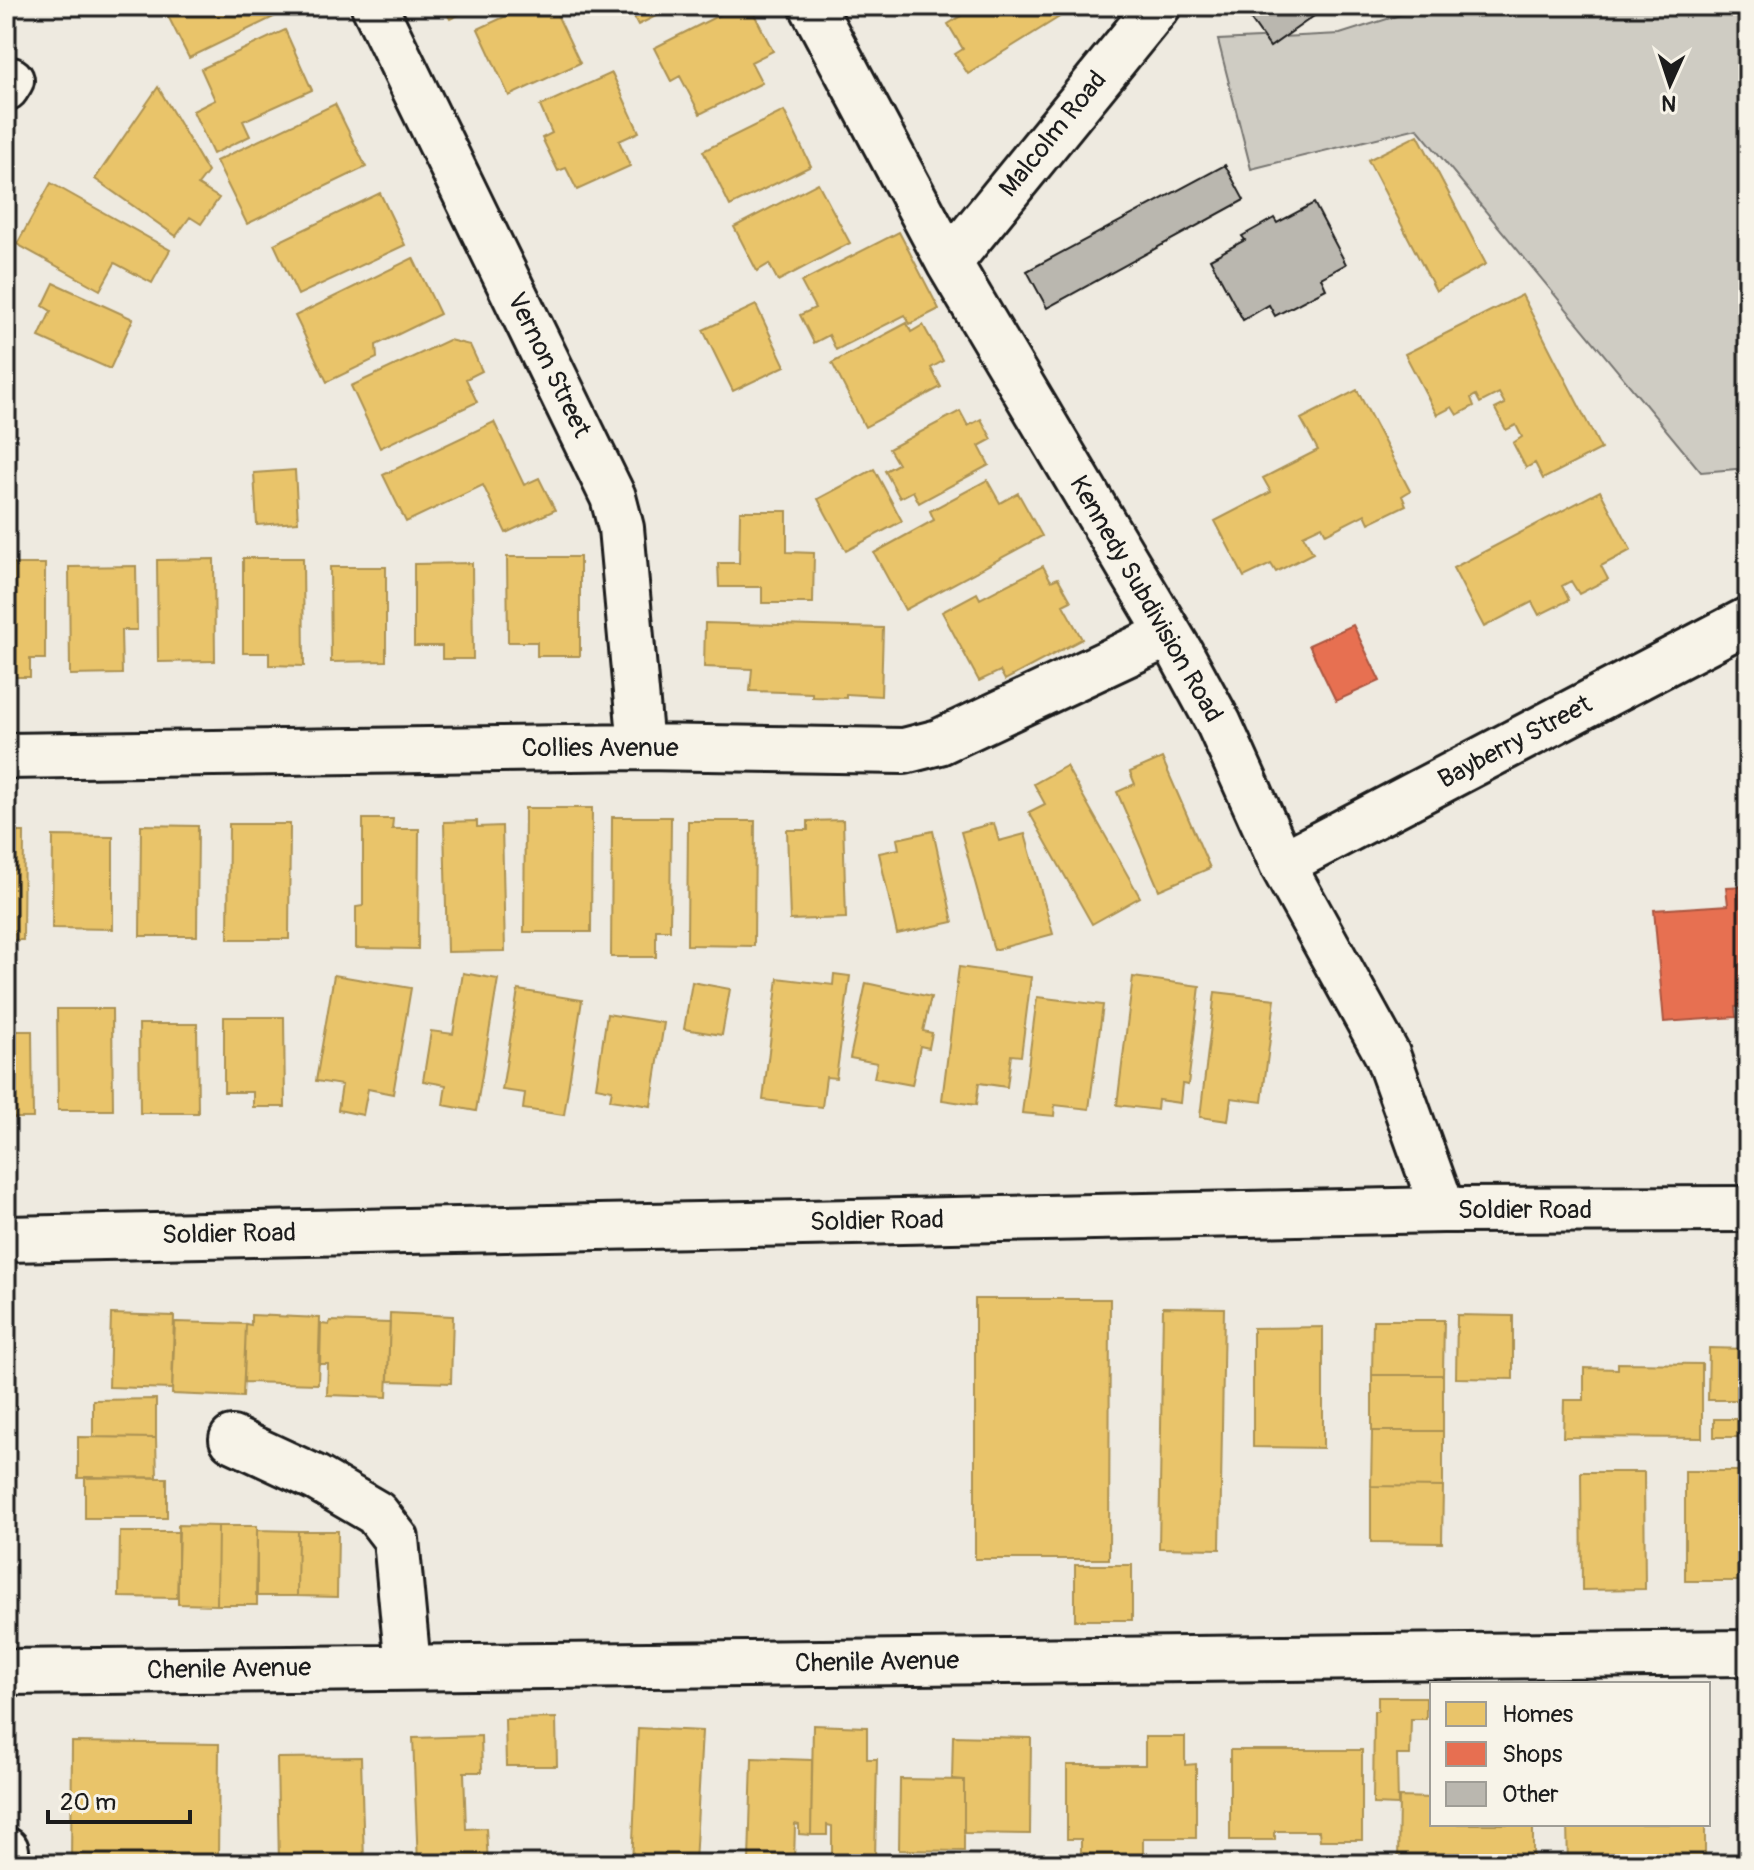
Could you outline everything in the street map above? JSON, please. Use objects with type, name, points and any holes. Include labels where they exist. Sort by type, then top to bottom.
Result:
[{"type":"street","name":"Vernon Street","points":[[374,6],[613,497],[621,528],[641,747]]},
{"type":"street","name":"Kennedy Subdivision Road","points":[[812,6],[949,263],[1219,724],[1282,864],[1387,1054],[1443,1210]]},
{"type":"street","name":"Malcolm Road","points":[[949,263],[1158,6]]},
{"type":"street","name":"Bayberry Street","points":[[1282,864],[1748,620]]},
{"type":"street","name":"Collies Avenue","points":[[6,756],[641,747],[886,752],[921,748],[1169,634]]},
{"type":"street","name":"Soldier Road","points":[[6,1239],[1443,1210],[1748,1209]]},
{"type":"street","points":[[232,1439],[316,1478],[376,1513],[383,1522],[396,1539],[408,1667]]},
{"type":"street","name":"Chenile Avenue","points":[[6,1672],[1748,1653]]},
{"type":"street","points":[[6,1850],[7,1864]]},
{"type":"shaded area","points":[[1428,6],[1748,6],[1748,468],[1701,472],[1417,128],[1251,169],[1218,40],[1340,34]]},
{"type":"building: Homes","points":[[163,6],[281,6],[284,12],[189,58]]},
{"type":"building: Homes","points":[[443,6],[477,6],[450,19]]},
{"type":"building: Homes","points":[[528,6],[553,6],[580,63],[509,96],[478,29]]},
{"type":"building: Homes","points":[[628,6],[676,6],[638,25]]},
{"type":"building: Homes","points":[[737,6],[750,6],[773,51],[751,62],[762,83],[700,114],[680,76],[671,81],[654,48]]},
{"type":"building: Homes","points":[[977,6],[1077,6],[968,74],[955,54],[963,49],[948,24]]},
{"type":"building: Homes","points":[[285,30],[312,90],[243,121],[250,136],[213,154],[193,111],[215,100],[201,69]]},
{"type":"building: Homes","points":[[612,73],[639,132],[619,141],[630,166],[577,190],[566,168],[558,171],[542,138],[552,133],[540,106]]},
{"type":"building: Homes","points":[[158,87],[208,172],[198,185],[219,198],[201,224],[190,217],[176,236],[95,179]]},
{"type":"building: Homes","points":[[335,104],[366,167],[247,224],[216,161]]},
{"type":"building: Homes","points":[[784,111],[811,166],[730,206],[703,151]]},
{"type":"building: Homes","points":[[1418,135],[1486,264],[1436,291],[1368,160]]},
{"type":"building: Homes","points":[[51,183],[170,250],[152,283],[115,263],[100,290],[17,244]]},
{"type":"building: Homes","points":[[818,183],[850,243],[778,281],[769,264],[757,271],[734,227]]},
{"type":"building: Homes","points":[[380,193],[405,245],[298,295],[274,244]]},
{"type":"building: Homes","points":[[899,232],[939,309],[910,324],[905,315],[836,350],[829,335],[814,343],[800,315],[815,308],[801,282]]},
{"type":"building: Homes","points":[[413,258],[440,314],[376,345],[377,358],[327,382],[295,316]]},
{"type":"building: Homes","points":[[54,283],[133,319],[110,369],[39,337],[51,311],[43,306]]},
{"type":"building: Homes","points":[[1522,295],[1601,449],[1543,479],[1535,463],[1526,468],[1513,443],[1522,437],[1516,425],[1506,430],[1495,409],[1505,404],[1499,393],[1480,403],[1476,395],[1471,398],[1474,406],[1457,415],[1452,407],[1437,415],[1405,354]]},
{"type":"building: Homes","points":[[756,305],[785,366],[733,391],[703,330]]},
{"type":"building: Homes","points":[[907,323],[911,332],[923,325],[943,361],[931,368],[941,387],[865,427],[832,363]]},
{"type":"building: Homes","points":[[449,340],[470,345],[482,371],[466,379],[477,402],[380,448],[351,386]]},
{"type":"building: Homes","points":[[1357,390],[1410,491],[1402,496],[1406,505],[1369,523],[1365,514],[1326,534],[1322,526],[1303,535],[1313,553],[1276,572],[1271,564],[1244,577],[1215,521],[1271,492],[1263,478],[1318,450],[1301,419]]},
{"type":"building: Homes","points":[[960,411],[968,426],[981,419],[992,439],[979,446],[989,465],[919,503],[913,491],[900,498],[885,471],[898,464],[889,449]]},
{"type":"building: Homes","points":[[494,422],[524,485],[539,478],[555,510],[506,533],[483,485],[406,522],[383,475]]},
{"type":"building: Homes","points":[[874,469],[902,521],[846,551],[818,499]]},
{"type":"building: Homes","points":[[295,470],[298,522],[257,525],[254,473]]},
{"type":"building: Homes","points":[[987,480],[1000,503],[1018,493],[1042,536],[905,610],[874,553],[934,520],[930,511]]},
{"type":"building: Homes","points":[[1600,491],[1631,550],[1601,566],[1608,579],[1579,594],[1571,581],[1562,586],[1569,600],[1539,615],[1532,602],[1484,627],[1453,568]]},
{"type":"building: Homes","points":[[740,511],[787,511],[787,552],[814,553],[813,603],[762,603],[762,587],[719,587],[718,563],[739,563]]},
{"type":"building: Homes","points":[[507,557],[580,557],[580,656],[537,656],[537,642],[508,642]]},
{"type":"building: Homes","points":[[243,558],[303,558],[304,666],[269,665],[269,653],[243,653]]},
{"type":"building: Homes","points":[[214,559],[215,661],[158,662],[157,560]]},
{"type":"building: Homes","points":[[472,563],[473,659],[442,659],[442,646],[414,646],[414,564]]},
{"type":"building: Homes","points":[[6,564],[45,564],[45,659],[30,659],[30,677],[6,677]]},
{"type":"building: Homes","points":[[136,566],[137,630],[121,630],[122,674],[70,675],[69,567]]},
{"type":"building: Homes","points":[[1043,566],[1051,581],[1058,578],[1071,601],[1063,605],[1082,639],[1005,680],[1000,671],[979,681],[942,612],[977,593],[980,599]]},
{"type":"building: Homes","points":[[330,567],[386,567],[386,661],[331,662]]},
{"type":"building: Homes","points":[[705,623],[883,628],[881,696],[846,694],[846,698],[812,697],[812,693],[750,691],[752,669],[704,667]]},
{"type":"building: Homes","points":[[1162,758],[1210,868],[1159,890],[1117,792],[1135,784],[1130,772]]},
{"type":"building: Homes","points":[[1066,766],[1140,897],[1092,924],[1029,812],[1045,804],[1034,784]]},
{"type":"building: Homes","points":[[525,808],[592,808],[591,932],[524,932]]},
{"type":"building: Homes","points":[[612,817],[671,817],[670,930],[656,930],[656,957],[611,957]]},
{"type":"building: Homes","points":[[363,819],[393,819],[392,829],[419,829],[418,949],[356,948],[356,907],[363,906]]},
{"type":"building: Homes","points":[[843,820],[846,918],[790,920],[787,830],[808,830],[808,821]]},
{"type":"building: Homes","points":[[477,821],[477,827],[502,826],[505,951],[447,952],[444,822]]},
{"type":"building: Homes","points":[[688,821],[755,821],[754,946],[687,945]]},
{"type":"building: Homes","points":[[994,823],[999,841],[1025,834],[1053,934],[994,950],[961,832]]},
{"type":"building: Homes","points":[[229,824],[290,824],[289,939],[228,939]]},
{"type":"building: Homes","points":[[141,825],[198,826],[197,936],[140,936]]},
{"type":"building: Homes","points":[[933,831],[953,922],[897,934],[879,853],[899,849],[897,839]]},
{"type":"building: Homes","points":[[6,832],[24,832],[23,940],[6,940]]},
{"type":"building: Homes","points":[[53,836],[113,837],[113,929],[52,928]]},
{"type":"building: Homes","points":[[959,967],[1031,977],[1021,1056],[1011,1055],[1007,1087],[979,1083],[976,1105],[942,1100]]},
{"type":"building: Homes","points":[[463,973],[498,979],[476,1111],[443,1105],[446,1085],[423,1081],[431,1031],[453,1034]]},
{"type":"building: Homes","points":[[834,974],[850,976],[836,1078],[826,1077],[822,1107],[763,1100],[778,978],[833,985]]},
{"type":"building: Homes","points":[[334,975],[411,988],[393,1094],[368,1089],[363,1115],[338,1110],[342,1085],[316,1081]]},
{"type":"building: Homes","points":[[1133,977],[1200,986],[1188,1085],[1182,1084],[1180,1103],[1158,1100],[1157,1110],[1117,1105]]},
{"type":"building: Homes","points":[[692,982],[730,989],[722,1035],[684,1029]]},
{"type":"building: Homes","points":[[866,983],[931,997],[923,1031],[932,1033],[929,1048],[920,1046],[912,1085],[874,1078],[877,1063],[850,1058]]},
{"type":"building: Homes","points":[[518,990],[582,1000],[564,1115],[523,1109],[525,1093],[502,1090]]},
{"type":"building: Homes","points":[[1215,992],[1275,999],[1262,1102],[1231,1098],[1228,1121],[1200,1117]]},
{"type":"building: Homes","points":[[1037,997],[1103,1005],[1089,1109],[1055,1105],[1054,1116],[1022,1113]]},
{"type":"building: Homes","points":[[57,1009],[112,1009],[113,1110],[58,1110]]},
{"type":"building: Homes","points":[[607,1014],[664,1023],[651,1106],[610,1100],[612,1090],[596,1087]]},
{"type":"building: Homes","points":[[224,1017],[284,1017],[285,1107],[253,1107],[253,1092],[224,1092]]},
{"type":"building: Homes","points":[[139,1024],[197,1024],[198,1113],[140,1113]]},
{"type":"building: Homes","points":[[6,1031],[32,1031],[33,1118],[6,1118]]},
{"type":"building: Homes","points":[[975,1299],[1110,1299],[1109,1559],[975,1559]]},
{"type":"building: Homes","points":[[1163,1307],[1224,1308],[1220,1549],[1159,1548]]},
{"type":"building: Homes","points":[[390,1313],[453,1316],[451,1383],[388,1381]]},
{"type":"building: Homes","points":[[111,1314],[174,1316],[172,1389],[109,1387]]},
{"type":"building: Homes","points":[[251,1315],[320,1318],[318,1384],[244,1382],[246,1324],[251,1325]]},
{"type":"building: Homes","points":[[1457,1315],[1513,1316],[1513,1379],[1456,1378]]},
{"type":"building: Homes","points":[[1373,1320],[1444,1320],[1443,1375],[1372,1375]]},
{"type":"building: Homes","points":[[330,1321],[390,1323],[387,1397],[327,1395],[328,1364],[320,1364],[321,1324],[329,1325]]},
{"type":"building: Homes","points":[[175,1322],[246,1324],[243,1397],[172,1394]]},
{"type":"building: Homes","points":[[1323,1327],[1323,1448],[1253,1447],[1253,1328]]},
{"type":"building: Homes","points":[[1709,1348],[1748,1349],[1748,1400],[1708,1400]]},
{"type":"building: Homes","points":[[1618,1363],[1702,1364],[1702,1438],[1563,1437],[1564,1400],[1584,1400],[1584,1368],[1618,1369]]},
{"type":"building: Homes","points":[[1372,1375],[1443,1375],[1443,1431],[1372,1431]]},
{"type":"building: Homes","points":[[156,1399],[156,1438],[93,1437],[93,1400]]},
{"type":"building: Homes","points":[[1714,1419],[1748,1419],[1748,1437],[1714,1437]]},
{"type":"building: Homes","points":[[1372,1431],[1443,1431],[1443,1487],[1371,1486]]},
{"type":"building: Homes","points":[[78,1437],[156,1438],[157,1477],[78,1478]]},
{"type":"building: Homes","points":[[1685,1471],[1748,1471],[1748,1581],[1685,1581]]},
{"type":"building: Homes","points":[[1581,1472],[1644,1472],[1645,1589],[1582,1590]]},
{"type":"building: Homes","points":[[85,1477],[167,1478],[167,1518],[85,1518]]},
{"type":"building: Homes","points":[[1371,1486],[1443,1487],[1442,1543],[1371,1542]]},
{"type":"building: Homes","points":[[178,1525],[218,1526],[217,1605],[178,1604]]},
{"type":"building: Homes","points":[[218,1526],[257,1526],[257,1605],[217,1605]]},
{"type":"building: Homes","points":[[257,1530],[298,1531],[297,1596],[256,1596]]},
{"type":"building: Homes","points":[[298,1531],[338,1531],[337,1597],[297,1596]]},
{"type":"building: Homes","points":[[120,1532],[179,1532],[177,1598],[119,1597]]},
{"type":"building: Homes","points":[[1075,1565],[1132,1565],[1132,1620],[1075,1620]]},
{"type":"building: Homes","points":[[1378,1697],[1426,1697],[1426,1719],[1411,1719],[1410,1755],[1397,1755],[1398,1805],[1373,1804],[1374,1711],[1378,1711]]},
{"type":"building: Homes","points":[[556,1718],[557,1766],[506,1766],[505,1719]]},
{"type":"building: Homes","points":[[813,1725],[867,1727],[867,1759],[877,1759],[875,1860],[832,1859],[832,1826],[827,1825],[827,1835],[811,1835]]},
{"type":"building: Homes","points":[[638,1728],[702,1731],[695,1864],[632,1864]]},
{"type":"building: Homes","points":[[481,1736],[482,1772],[464,1772],[466,1829],[486,1828],[488,1864],[418,1864],[413,1738]]},
{"type":"building: Homes","points":[[953,1736],[1031,1738],[1030,1834],[964,1833],[964,1780],[952,1779]]},
{"type":"building: Homes","points":[[1145,1737],[1185,1737],[1185,1765],[1196,1764],[1196,1838],[1143,1838],[1143,1864],[1081,1864],[1081,1839],[1067,1839],[1067,1765],[1145,1765]]},
{"type":"building: Homes","points":[[72,1742],[219,1744],[218,1864],[71,1864]]},
{"type":"building: Homes","points":[[1230,1750],[1362,1750],[1362,1840],[1320,1840],[1319,1831],[1275,1831],[1275,1840],[1230,1840]]},
{"type":"building: Homes","points":[[361,1757],[364,1862],[279,1864],[277,1758]]},
{"type":"building: Homes","points":[[752,1758],[812,1760],[811,1835],[799,1834],[799,1825],[795,1824],[794,1862],[749,1861]]},
{"type":"building: Homes","points":[[900,1779],[964,1780],[964,1851],[899,1850]]},
{"type":"building: Homes","points":[[1399,1797],[1430,1798],[1430,1826],[1533,1826],[1533,1864],[1398,1864]]},
{"type":"building: Homes","points":[[1741,1798],[1748,1798],[1748,1864],[1741,1864]]},
{"type":"building: Homes","points":[[1567,1826],[1705,1826],[1705,1864],[1568,1864]]},
{"type":"building: Shops","points":[[1353,625],[1380,681],[1336,701],[1309,645]]},
{"type":"building: Shops","points":[[1748,886],[1748,1006],[1735,1007],[1736,1017],[1664,1022],[1654,910],[1728,905],[1726,887]]},
{"type":"building: Other","points":[[1241,6],[1307,6],[1314,16],[1270,47]]},
{"type":"building: Other","points":[[1225,165],[1244,200],[1047,308],[1027,271]]},
{"type":"building: Other","points":[[1314,203],[1346,264],[1321,278],[1326,289],[1275,316],[1269,305],[1243,320],[1210,259],[1245,240],[1242,236],[1274,218],[1277,223]]}]
